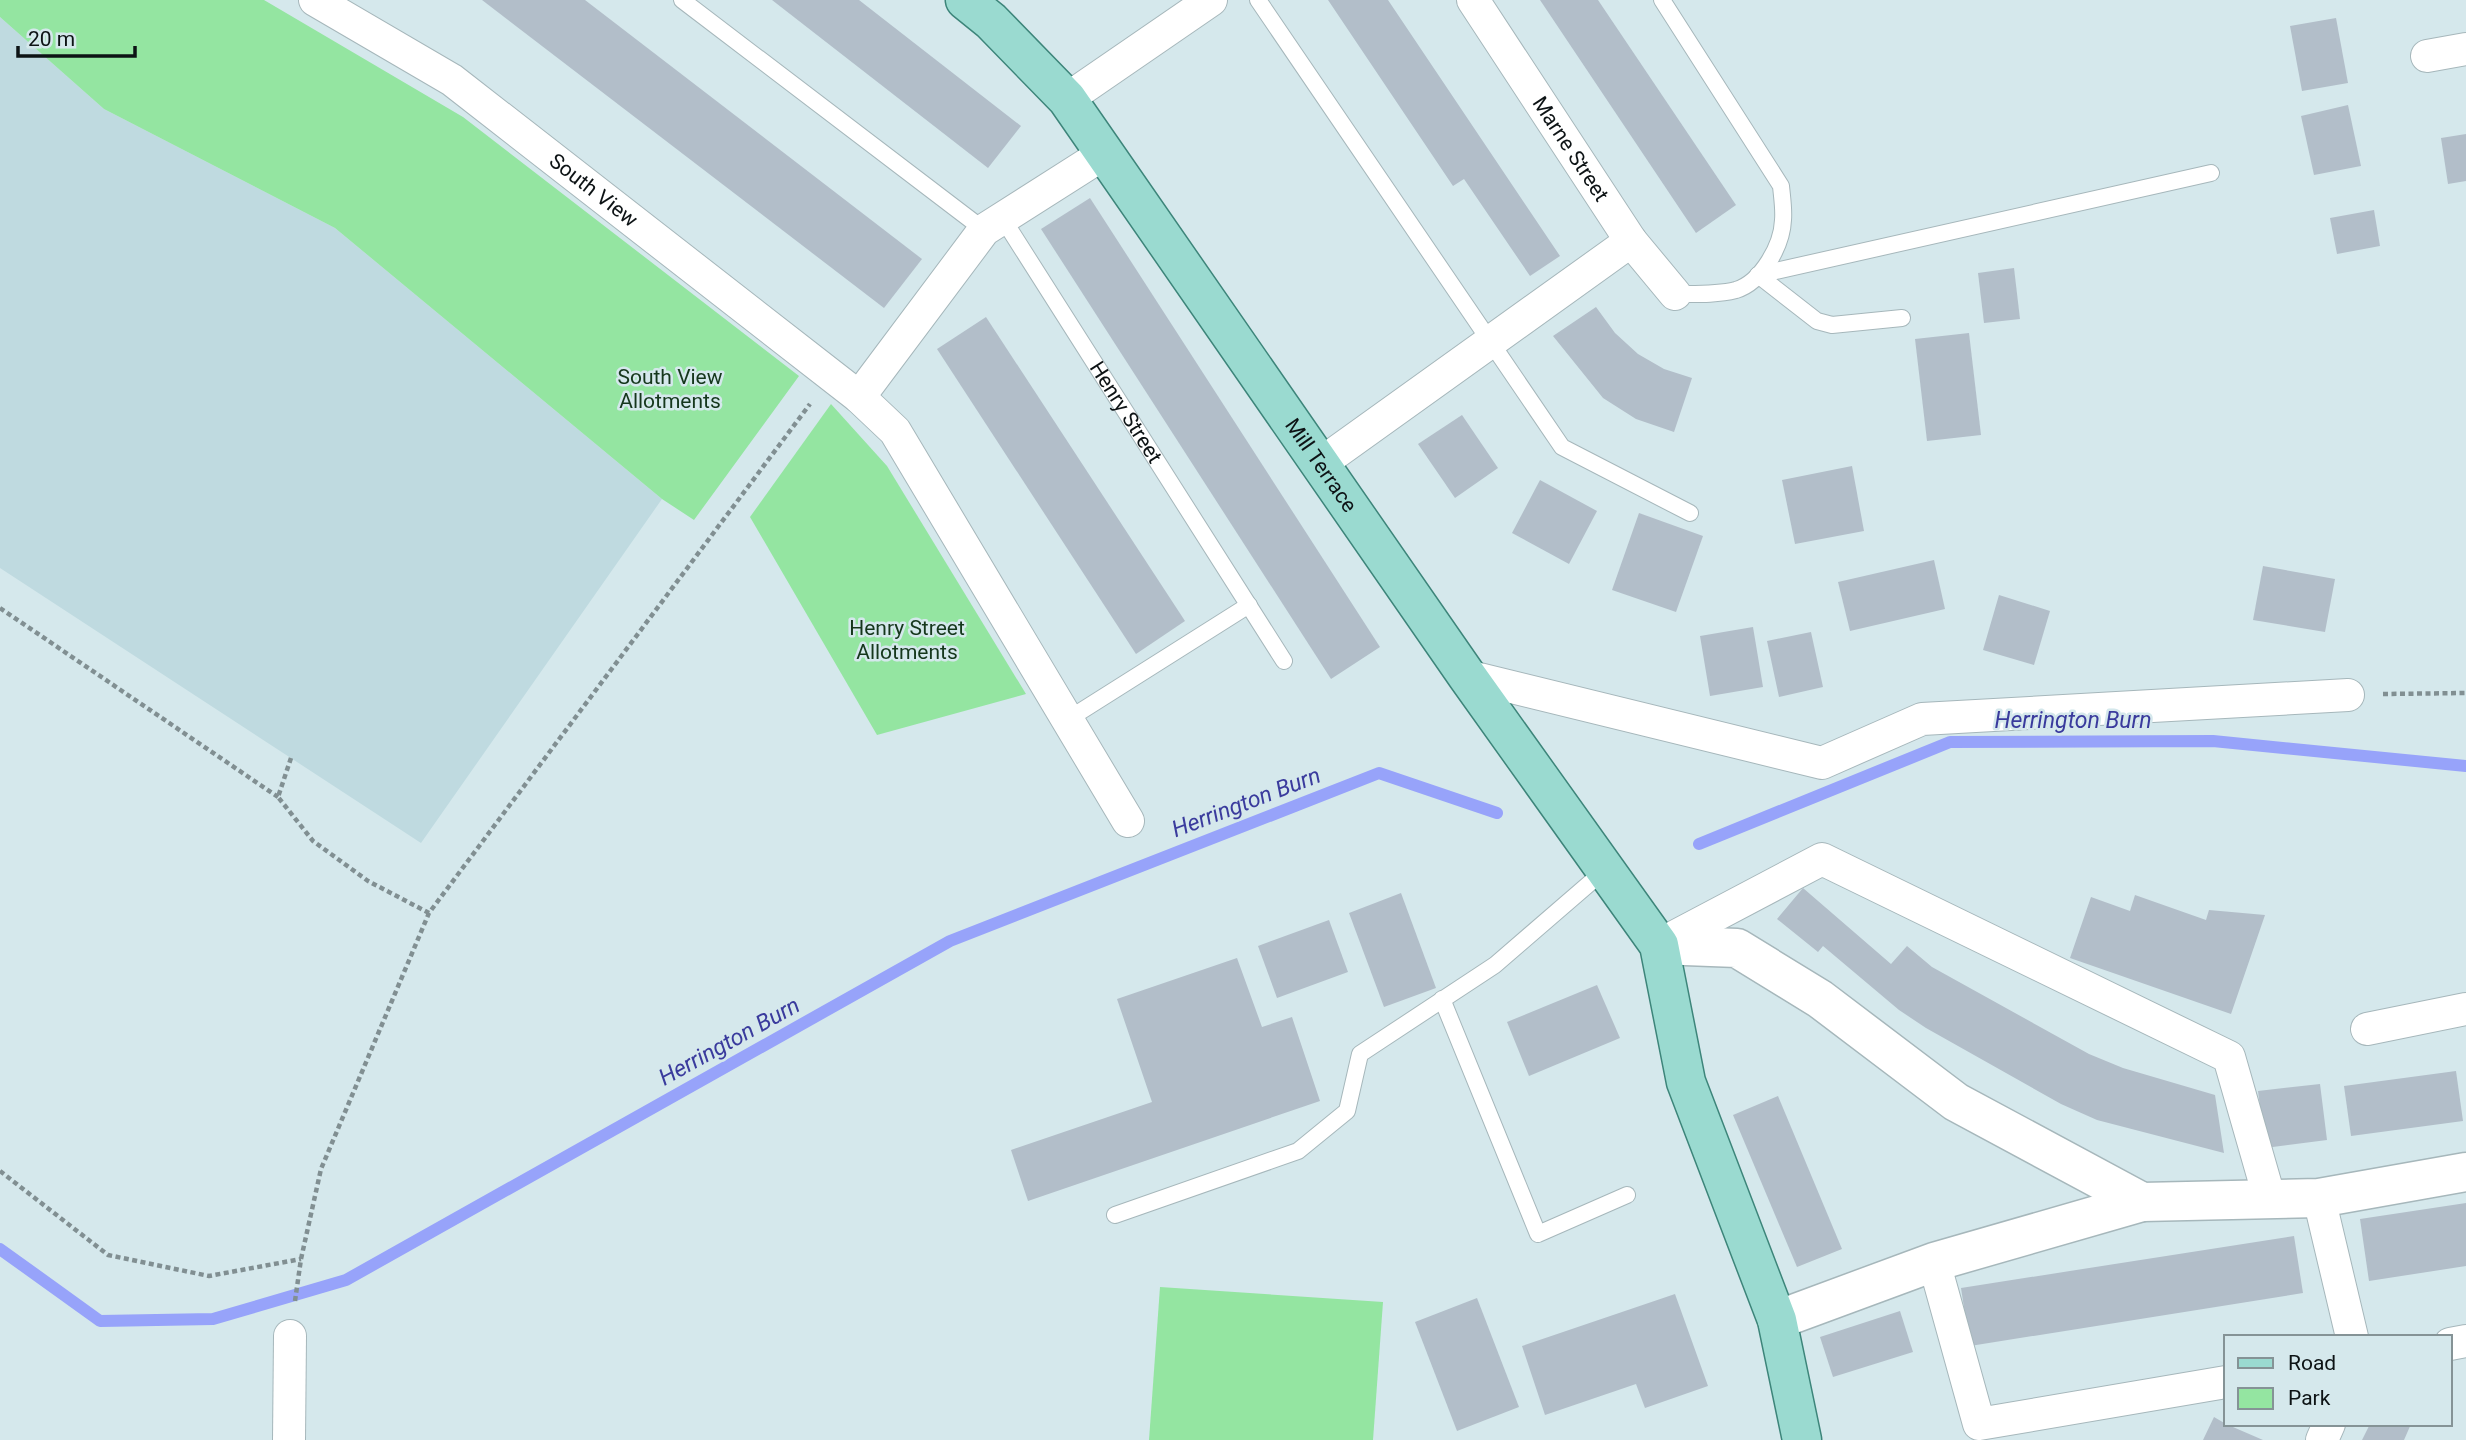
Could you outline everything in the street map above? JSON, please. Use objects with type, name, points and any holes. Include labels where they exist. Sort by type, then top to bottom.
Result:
[{"type":"main road","name":"Mill Terrace","points":[[965,0],[991,21],[1067,99],[1468,676],[1659,945]]},
{"type":"main road","points":[[1802,1440],[1777,1320],[1686,1082],[1659,945],[1737,948],[1820,999],[1956,1102],[2142,1202]]},
{"type":"main road","points":[[1777,1320],[1934,1262],[2142,1202],[2319,1198],[2466,1172]]},
{"type":"street","name":"South View","points":[[315,0],[452,80],[859,397]]},
{"type":"street","points":[[1067,99],[1211,0]]},
{"type":"street","name":"Marne Street","points":[[1473,0],[1631,241],[1675,294]]},
{"type":"street","points":[[2427,56],[2466,49]]},
{"type":"street","points":[[1105,153],[993,225],[859,397],[895,431],[1128,821]]},
{"type":"street","points":[[1320,464],[1631,241]]},
{"type":"street","points":[[1468,676],[1822,763],[1922,719],[2348,695]]},
{"type":"street","points":[[1659,945],[1822,859],[2229,1057],[2270,1200]]},
{"type":"street","points":[[2367,1029],[2466,1009]]},
{"type":"street","points":[[2319,1198],[2352,1335]]},
{"type":"street","points":[[1934,1262],[1979,1424],[2224,1382]]},
{"type":"street","points":[[289,1440],[290,1336]]},
{"type":"lane","points":[[682,0],[993,225]]},
{"type":"lane","points":[[1258,0],[1562,447],[1690,513]]},
{"type":"lane","points":[[1662,0],[1781,186],[1783,222],[1774,255],[1758,275],[1739,289],[1675,294]]},
{"type":"lane","points":[[1758,275],[1815,259],[2211,173]]},
{"type":"lane","name":"Henry Street","points":[[993,225],[1284,661]]},
{"type":"lane","points":[[1758,275],[1817,321],[1832,325],[1902,318]]},
{"type":"lane","points":[[1067,720],[1249,605]]},
{"type":"lane","points":[[1115,1215],[1298,1151],[1347,1111],[1360,1054],[1495,965],[1605,870]]},
{"type":"lane","points":[[1442,999],[1538,1234],[1627,1195]]},
{"type":"path","points":[[297,1285],[321,1169],[429,913],[831,375]]},
{"type":"path","points":[[0,608],[278,797],[313,841],[368,881],[429,913]]},
{"type":"path","points":[[2348,695],[2466,693]]},
{"type":"path","points":[[278,797],[291,758]]},
{"type":"path","points":[[0,1171],[108,1255],[209,1276],[301,1259]]},
{"type":"shaded area","points":[[0,17],[104,109],[335,228],[662,499],[421,843],[0,568]]},
{"type":"green space","name":"South View Allotments","points":[[0,0],[264,0],[463,117],[799,376],[694,520],[662,499],[335,228],[104,109],[0,17]]},
{"type":"green space","name":"Henry Street Allotments","points":[[831,404],[887,466],[1026,694],[877,735],[750,517]]},
{"type":"green space","points":[[1160,1287],[1383,1302],[1373,1440],[1149,1440]]},
{"type":"building","points":[[482,0],[585,0],[922,259],[884,308]]},
{"type":"building","points":[[772,0],[859,0],[1021,126],[988,168]]},
{"type":"building","points":[[1328,0],[1388,0],[1560,256],[1530,276],[1464,179],[1453,186]]},
{"type":"building","points":[[1540,0],[1598,0],[1736,205],[1696,233]]},
{"type":"building","points":[[2336,18],[2348,83],[2302,91],[2290,26]]},
{"type":"building","points":[[2348,105],[2361,166],[2314,175],[2301,116]]},
{"type":"building","points":[[2466,134],[2466,181],[2448,184],[2441,138]]},
{"type":"building","points":[[1090,198],[1380,647],[1331,679],[1041,229]]},
{"type":"building","points":[[2374,210],[2380,246],[2337,254],[2330,218]]},
{"type":"building","points":[[2014,268],[2020,319],[1984,323],[1978,273]]},
{"type":"building","points":[[1596,307],[1615,333],[1638,354],[1664,369],[1692,378],[1674,432],[1636,419],[1603,398],[1553,336]]},
{"type":"building","points":[[986,317],[1185,621],[1136,654],[937,349]]},
{"type":"building","points":[[1969,333],[1981,435],[1927,441],[1915,339]]},
{"type":"building","points":[[1462,415],[1498,468],[1455,498],[1418,444]]},
{"type":"building","points":[[1852,466],[1864,531],[1795,544],[1782,480]]},
{"type":"building","points":[[1540,480],[1597,511],[1569,564],[1512,533]]},
{"type":"building","points":[[1639,513],[1703,536],[1676,612],[1612,590]]},
{"type":"building","points":[[1934,560],[1945,609],[1850,631],[1838,582]]},
{"type":"building","points":[[2263,566],[2335,579],[2325,632],[2253,620]]},
{"type":"building","points":[[1999,595],[2050,611],[2034,665],[1983,650]]},
{"type":"building","points":[[1753,627],[1763,687],[1710,696],[1700,636]]},
{"type":"building","points":[[1811,632],[1823,687],[1779,697],[1767,641]]},
{"type":"building","points":[[1803,888],[1891,964],[1907,946],[1932,967],[2089,1054],[2123,1068],[2215,1095],[2224,1153],[2097,1120],[2061,1104],[1926,1028],[1899,1010],[1823,946],[1818,952],[1777,919]]},
{"type":"building","points":[[1401,893],[1436,988],[1384,1007],[1349,913]]},
{"type":"building","points":[[2135,895],[2206,920],[2209,910],[2265,915],[2231,1014],[2070,958],[2091,897],[2130,911]]},
{"type":"building","points":[[1329,920],[1348,972],[1277,998],[1258,946]]},
{"type":"building","points":[[1237,958],[1262,1027],[1292,1017],[1320,1101],[1028,1201],[1011,1150],[1152,1102],[1117,999]]},
{"type":"building","points":[[1597,985],[1620,1038],[1529,1076],[1507,1022]]},
{"type":"building","points":[[2456,1071],[2463,1121],[2351,1136],[2344,1086]]},
{"type":"building","points":[[2320,1084],[2327,1140],[2265,1148],[2258,1091]]},
{"type":"building","points":[[1778,1096],[1842,1249],[1797,1267],[1733,1115]]},
{"type":"building","points":[[2466,1203],[2466,1266],[2369,1281],[2360,1219]]},
{"type":"building","points":[[2294,1236],[2303,1293],[1970,1346],[1961,1288]]},
{"type":"building","points":[[1675,1294],[1708,1386],[1645,1408],[1636,1384],[1545,1415],[1522,1346]]},
{"type":"building","points":[[1477,1298],[1519,1407],[1457,1431],[1415,1322]]},
{"type":"building","points":[[1900,1311],[1913,1352],[1833,1377],[1820,1337]]},
{"type":"building","points":[[2214,1417],[2224,1423],[2224,1426],[2231,1426],[2263,1440],[2203,1440]]},
{"type":"building","points":[[2369,1426],[2410,1426],[2404,1440],[2362,1440]]},
{"type":"waterway","name":"Herrington Burn","points":[[1699,844],[1950,742],[2213,741],[2466,766]]},
{"type":"waterway","name":"Herrington Burn","points":[[0,1249],[100,1321],[213,1319],[346,1280],[950,941],[1379,773],[1497,813]]}]
